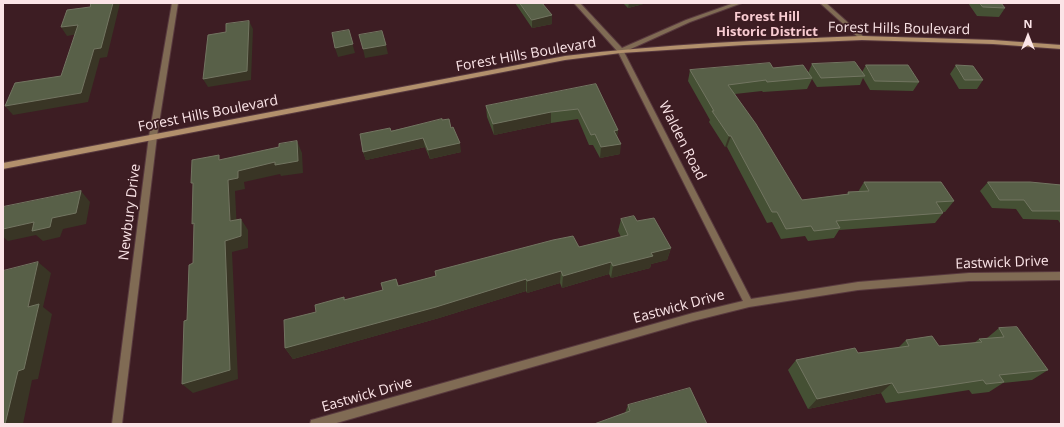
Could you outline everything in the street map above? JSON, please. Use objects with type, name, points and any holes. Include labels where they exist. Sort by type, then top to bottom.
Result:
[{"type":"street","name":"Newbury Drive","points":[[117,424],[153,136],[175,3]]},
{"type":"street","name":"Walden Road","points":[[577,3],[621,51],[749,303]]},
{"type":"street","points":[[621,51],[688,22],[739,3]]},
{"type":"street","points":[[823,3],[862,38]]},
{"type":"street","name":"Forest Hills Boulevard","points":[[3,166],[565,58],[621,51],[744,43],[862,38],[963,41],[1061,47]]},
{"type":"street","name":"Eastwick Drive","points":[[315,424],[693,317],[749,303],[858,286],[969,277],[1061,276]]},
{"type":"building","points":[[91,3],[113,3],[101,48],[94,49],[81,93],[5,106],[15,83],[61,76],[78,25],[61,27],[67,10],[90,7]]},
{"type":"building","points":[[520,3],[542,3],[552,15],[532,20]]},
{"type":"building","points":[[980,3],[1001,3],[1005,8],[983,7]]},
{"type":"building","points":[[249,21],[247,71],[203,79],[208,35],[226,32],[226,24]]},
{"type":"building","points":[[349,30],[353,44],[335,48],[332,33]]},
{"type":"building","points":[[382,31],[386,45],[363,49],[359,35]]},
{"type":"building","points":[[855,62],[865,76],[821,78],[812,64]]},
{"type":"building","points":[[770,63],[773,68],[803,65],[812,78],[767,82],[766,80],[728,85],[756,124],[802,200],[849,194],[848,192],[869,191],[864,182],[941,182],[954,201],[936,202],[943,213],[836,221],[840,228],[814,231],[811,226],[786,229],[777,212],[772,212],[731,136],[729,136],[712,111],[714,111],[690,70]]},
{"type":"building","points":[[866,65],[908,65],[919,82],[875,81]]},
{"type":"building","points":[[956,65],[973,66],[983,80],[965,80]]},
{"type":"building","points":[[596,84],[618,130],[614,131],[621,144],[601,147],[595,134],[591,135],[578,109],[551,112],[493,124],[486,106]]},
{"type":"building","points":[[442,119],[449,119],[451,128],[453,127],[460,143],[428,150],[423,138],[363,152],[360,134],[390,128],[391,131]]},
{"type":"building","points":[[297,141],[298,161],[275,165],[275,162],[238,171],[238,178],[228,180],[230,221],[241,219],[241,236],[225,241],[230,370],[182,384],[184,321],[187,320],[189,265],[193,263],[194,223],[192,224],[192,160],[219,155],[219,160],[279,147],[279,144]]},
{"type":"building","points":[[988,182],[1030,182],[1061,185],[1061,211],[1032,211],[1024,200],[1000,200]]},
{"type":"building","points":[[81,191],[76,213],[52,218],[50,227],[32,231],[34,222],[3,229],[3,207]]},
{"type":"building","points":[[634,216],[637,221],[654,218],[671,248],[651,253],[653,256],[613,266],[611,262],[563,276],[561,271],[527,281],[526,279],[436,307],[285,348],[284,320],[316,312],[315,305],[344,297],[344,300],[383,290],[381,283],[396,279],[398,286],[436,276],[435,271],[553,240],[573,236],[579,247],[628,235],[621,219]]},
{"type":"building","points":[[38,262],[28,307],[39,304],[24,369],[18,371],[5,424],[3,424],[3,271]]},
{"type":"building","points":[[1017,327],[1048,370],[999,375],[1004,382],[986,384],[983,380],[898,393],[892,383],[817,399],[796,360],[855,348],[858,353],[909,346],[906,340],[932,336],[939,346],[982,342],[979,339],[1004,337],[999,328]]},
{"type":"building","points":[[690,388],[707,424],[594,424],[630,411],[628,405]]},
{"type":"district","name":"Forest Hill Historic District","points":[[767,24]]}]
